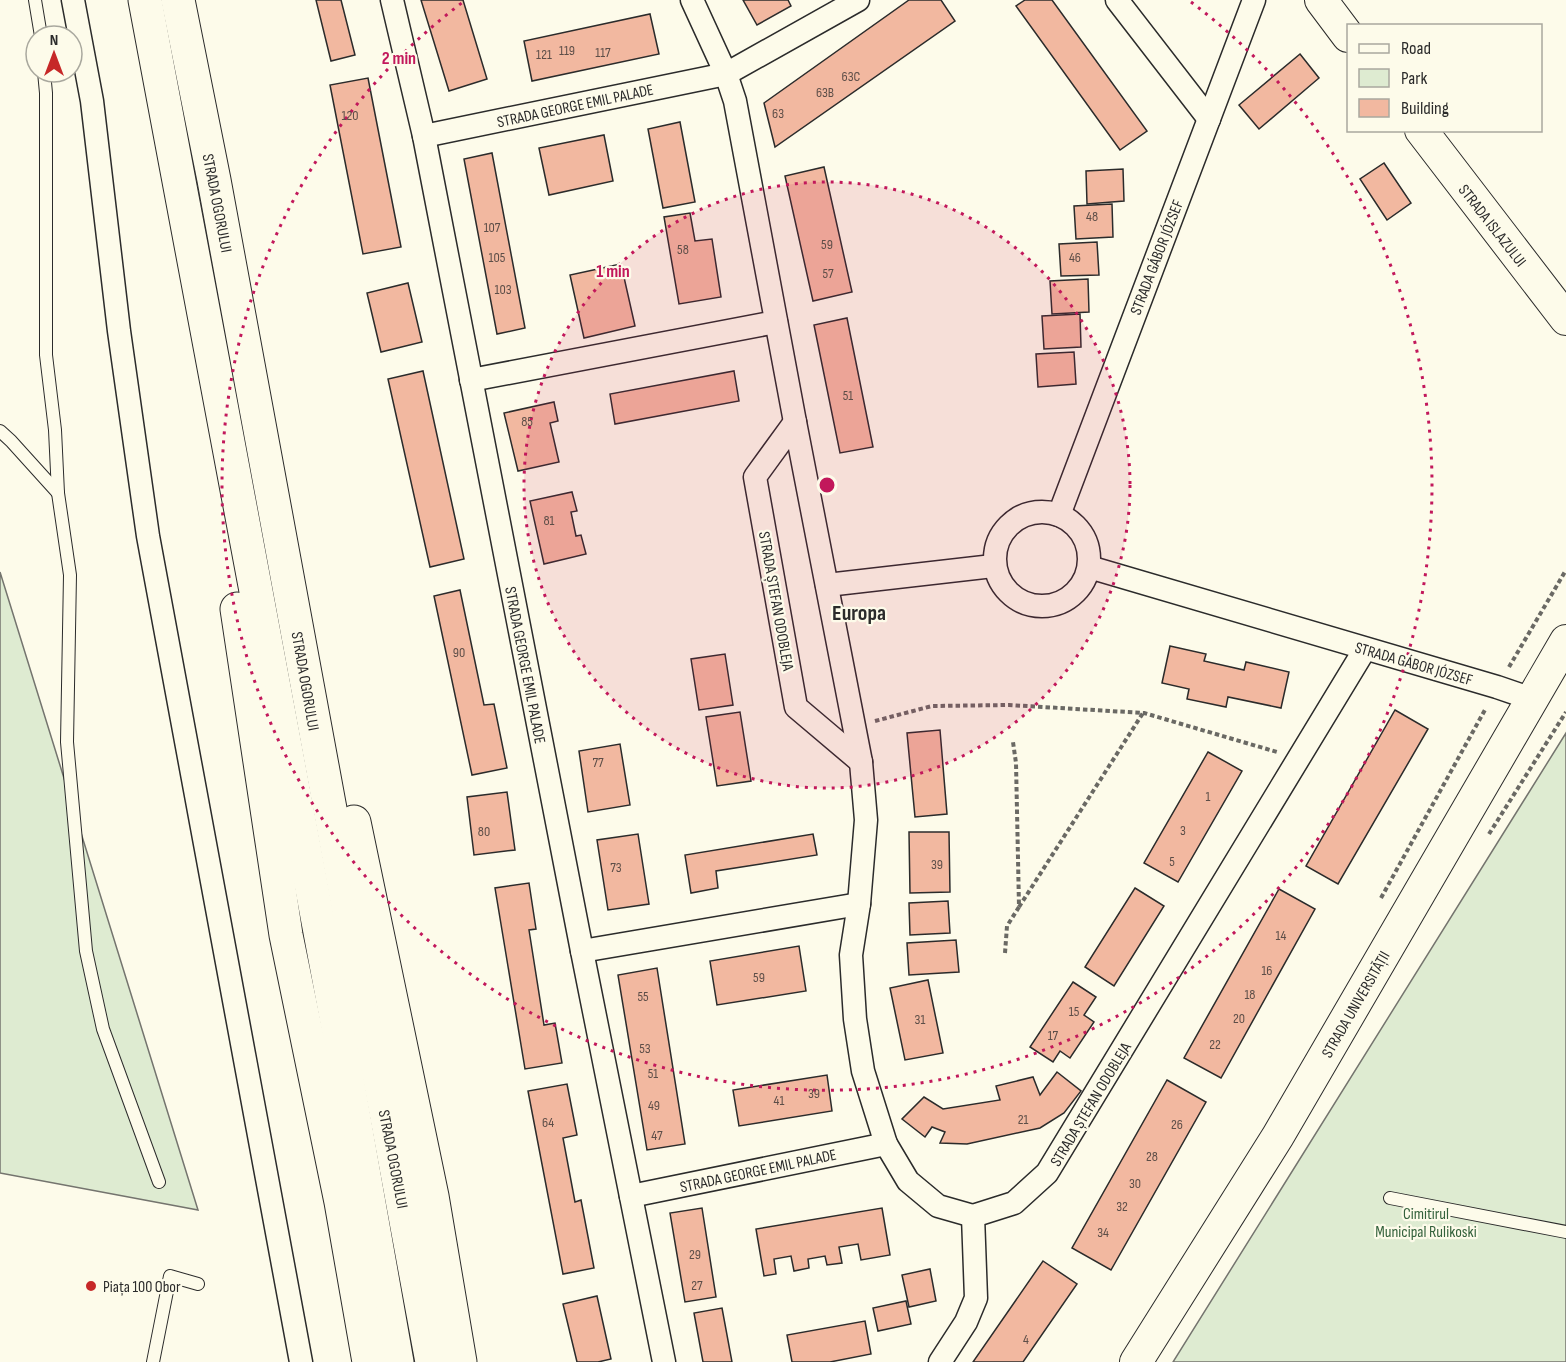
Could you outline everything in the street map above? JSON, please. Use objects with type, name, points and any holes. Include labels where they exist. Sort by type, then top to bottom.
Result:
[{"type":"highway","name":"STRADA OGORULUI","points":[[146,0],[339,1033],[398,1362]]},
{"type":"highway","name":"STRADA OGORULUI","points":[[178,0],[265,456],[432,1362]]},
{"type":"highway","points":[[265,456],[279,482],[292,529],[430,1186],[460,1362]]},
{"type":"highway","points":[[231,458],[225,486],[233,583],[286,936],[341,1202],[369,1362]]},
{"type":"main road","points":[[1321,0],[1347,35]]},
{"type":"main road","name":"STRADA ISLAZULUI","points":[[1423,132],[1566,319]]},
{"type":"main road","name":"STRADA UNIVERSITĂȚII","points":[[1136,1362],[1278,1136],[1566,641]]},
{"type":"street","points":[[73,0],[92,101],[119,331],[148,536],[301,1362]]},
{"type":"street","name":"STRADA GEORGE EMIL PALADE","points":[[392,0],[424,136],[664,1362]]},
{"type":"street","points":[[692,0],[726,74],[735,101],[861,762],[866,820],[859,904],[851,955],[855,1019],[862,1071],[886,1144],[908,1181],[938,1206],[973,1216],[976,1298],[966,1322],[940,1362]]},
{"type":"street","points":[[726,74],[858,0]]},
{"type":"street","points":[[1118,0],[1209,118]]},
{"type":"street","name":"STRADA GÁBOR JÓZSEF","points":[[1059,515],[1254,0]]},
{"type":"street","name":"STRADA GEORGE EMIL PALADE","points":[[424,136],[726,74]]},
{"type":"street","points":[[471,380],[776,322]]},
{"type":"street","name":"STRADA ȘTEFAN ODOBLEJA","points":[[795,422],[755,477],[796,707],[861,762]]},
{"type":"street","points":[[1035,511],[1052,512],[1059,515],[1072,522],[1083,534],[1089,550],[1089,567],[1078,590],[1065,600],[1049,606],[1032,605],[1015,598],[1003,587],[993,566],[995,547],[1002,532],[1020,516],[1035,511]]},
{"type":"street","points":[[826,585],[993,566]]},
{"type":"street","name":"STRADA GÁBOR JÓZSEF","points":[[1089,567],[1532,699]]},
{"type":"street","name":"STRADA ȘTEFAN ODOBLEJA","points":[[973,1216],[1014,1203],[1047,1173],[1365,650]]},
{"type":"street","points":[[582,951],[859,904]]},
{"type":"street","name":"STRADA GEORGE EMIL PALADE","points":[[631,1196],[886,1144]]},
{"type":"lane","points":[[35,0],[39,24]]},
{"type":"lane","points":[[45,84],[46,355],[55,430],[58,492],[70,575],[67,742],[86,951],[103,1029],[159,1182]]},
{"type":"lane","points":[[0,431],[58,492]]},
{"type":"lane","points":[[1390,1198],[1566,1232]]},
{"type":"lane","points":[[153,1362],[170,1276],[198,1284]]},
{"type":"path","points":[[1378,903],[1497,687],[1566,570]]},
{"type":"path","points":[[854,726],[932,706],[1009,705],[1144,712],[1300,758]]},
{"type":"path","points":[[1005,953],[1007,926],[1144,712]]},
{"type":"path","points":[[1013,742],[1016,764],[1019,907]]},
{"type":"green space","points":[[0,572],[198,1210],[0,1173]]},
{"type":"green space","name":"Cimitirul Municipal Rulikoski","points":[[1566,733],[1566,1362],[1173,1362]]},
{"type":"building","points":[[316,0],[341,0],[355,55],[331,61]]},
{"type":"building","points":[[421,0],[463,0],[487,79],[449,91]]},
{"type":"building","points":[[743,0],[788,0],[791,6],[757,25]]},
{"type":"building","points":[[909,0],[941,0],[955,21],[775,147],[764,103]]},
{"type":"building","points":[[1025,0],[1052,0],[1147,131],[1120,150],[1016,6]]},
{"type":"building","points":[[650,14],[659,54],[532,81],[524,41]]},
{"type":"building","points":[[1300,54],[1319,78],[1259,129],[1239,105]]},
{"type":"building","points":[[368,78],[401,247],[363,254],[330,85]]},
{"type":"building","points":[[680,122],[695,202],[663,208],[648,129]]},
{"type":"building","points":[[604,135],[613,181],[549,195],[539,148]]},
{"type":"building","points":[[492,153],[525,328],[497,334],[464,159]]},
{"type":"building","points":[[1384,163],[1411,203],[1387,220],[1360,179]]},
{"type":"building","points":[[824,167],[852,292],[813,301],[785,176]]},
{"type":"building","points":[[1123,169],[1124,201],[1087,204],[1086,171]]},
{"type":"building","points":[[1112,204],[1113,237],[1076,239],[1074,206]]},
{"type":"building","points":[[690,213],[695,241],[712,239],[721,297],[679,304],[664,217]]},
{"type":"building","points":[[1097,242],[1099,275],[1061,276],[1059,244]]},
{"type":"building","points":[[621,264],[635,326],[584,338],[570,275]]},
{"type":"building","points":[[1088,279],[1089,312],[1052,314],[1050,281]]},
{"type":"building","points":[[408,283],[422,342],[381,352],[367,293]]},
{"type":"building","points":[[1080,314],[1081,347],[1044,349],[1042,316]]},
{"type":"building","points":[[847,318],[873,447],[840,453],[814,325]]},
{"type":"building","points":[[1074,352],[1076,384],[1038,387],[1036,354]]},
{"type":"building","points":[[423,371],[464,559],[430,567],[388,379]]},
{"type":"building","points":[[734,371],[739,401],[615,424],[610,394]]},
{"type":"building","points":[[554,402],[558,421],[550,423],[559,462],[518,471],[504,413]]},
{"type":"building","points":[[572,492],[577,511],[571,512],[576,536],[581,535],[586,554],[544,564],[530,501]]},
{"type":"building","points":[[460,590],[484,705],[494,704],[507,768],[472,775],[434,596]]},
{"type":"building","points":[[1170,646],[1206,654],[1204,661],[1244,670],[1246,662],[1289,672],[1281,708],[1228,697],[1226,707],[1187,699],[1189,689],[1162,683]]},
{"type":"building","points":[[725,654],[733,705],[699,710],[691,659]]},
{"type":"building","points":[[1395,710],[1428,729],[1338,884],[1306,866]]},
{"type":"building","points":[[740,712],[751,781],[717,786],[706,717]]},
{"type":"building","points":[[940,730],[947,814],[915,817],[907,733]]},
{"type":"building","points":[[620,744],[630,805],[588,812],[579,751]]},
{"type":"building","points":[[1208,752],[1242,771],[1178,882],[1144,863]]},
{"type":"building","points":[[507,792],[515,850],[474,855],[467,797]]},
{"type":"building","points":[[909,832],[949,832],[950,892],[910,893]]},
{"type":"building","points":[[638,834],[649,904],[608,910],[597,840]]},
{"type":"building","points":[[813,834],[817,855],[716,871],[718,888],[691,893],[685,855]]},
{"type":"building","points":[[529,883],[536,929],[529,930],[544,1025],[555,1023],[562,1063],[525,1069],[495,888]]},
{"type":"building","points":[[1135,888],[1164,906],[1114,986],[1085,967]]},
{"type":"building","points":[[1279,889],[1315,909],[1221,1078],[1184,1058]]},
{"type":"building","points":[[948,901],[950,933],[910,935],[909,903]]},
{"type":"building","points":[[956,940],[959,972],[909,975],[907,943]]},
{"type":"building","points":[[799,946],[806,991],[717,1005],[710,961]]},
{"type":"building","points":[[657,968],[685,1144],[647,1150],[618,975]]},
{"type":"building","points":[[928,980],[943,1053],[905,1060],[890,988]]},
{"type":"building","points":[[1073,982],[1096,997],[1084,1015],[1094,1022],[1070,1058],[1060,1051],[1053,1062],[1030,1047]]},
{"type":"building","points":[[1057,1072],[1081,1091],[1064,1113],[1040,1128],[967,1144],[940,1143],[945,1132],[932,1127],[925,1137],[902,1119],[924,1097],[943,1109],[1000,1100],[996,1086],[1033,1077],[1040,1095]]},
{"type":"building","points":[[827,1075],[832,1111],[739,1126],[733,1090]]},
{"type":"building","points":[[1167,1080],[1206,1102],[1111,1270],[1072,1248]]},
{"type":"building","points":[[567,1084],[577,1135],[563,1138],[575,1202],[581,1200],[594,1268],[563,1274],[528,1091]]},
{"type":"building","points":[[702,1208],[716,1297],[685,1302],[670,1213]]},
{"type":"building","points":[[882,1208],[890,1255],[861,1260],[858,1244],[839,1247],[842,1263],[827,1265],[825,1256],[808,1259],[809,1268],[794,1271],[791,1256],[774,1259],[776,1274],[764,1276],[756,1229]]},
{"type":"building","points":[[1043,1261],[1077,1284],[1023,1362],[973,1362]]},
{"type":"building","points":[[930,1269],[936,1301],[909,1307],[902,1275]]},
{"type":"building","points":[[597,1296],[611,1359],[598,1362],[577,1362],[563,1304]]},
{"type":"building","points":[[906,1301],[911,1324],[878,1331],[873,1308]]},
{"type":"building","points":[[722,1308],[732,1362],[703,1362],[694,1313]]},
{"type":"building","points":[[865,1321],[871,1354],[830,1362],[792,1362],[787,1335]]},
{"type":"place","name":"Piața 100 Obor","points":[[91,1286]]},
{"type":"district","name":"Europa","points":[[859,612]]}]
